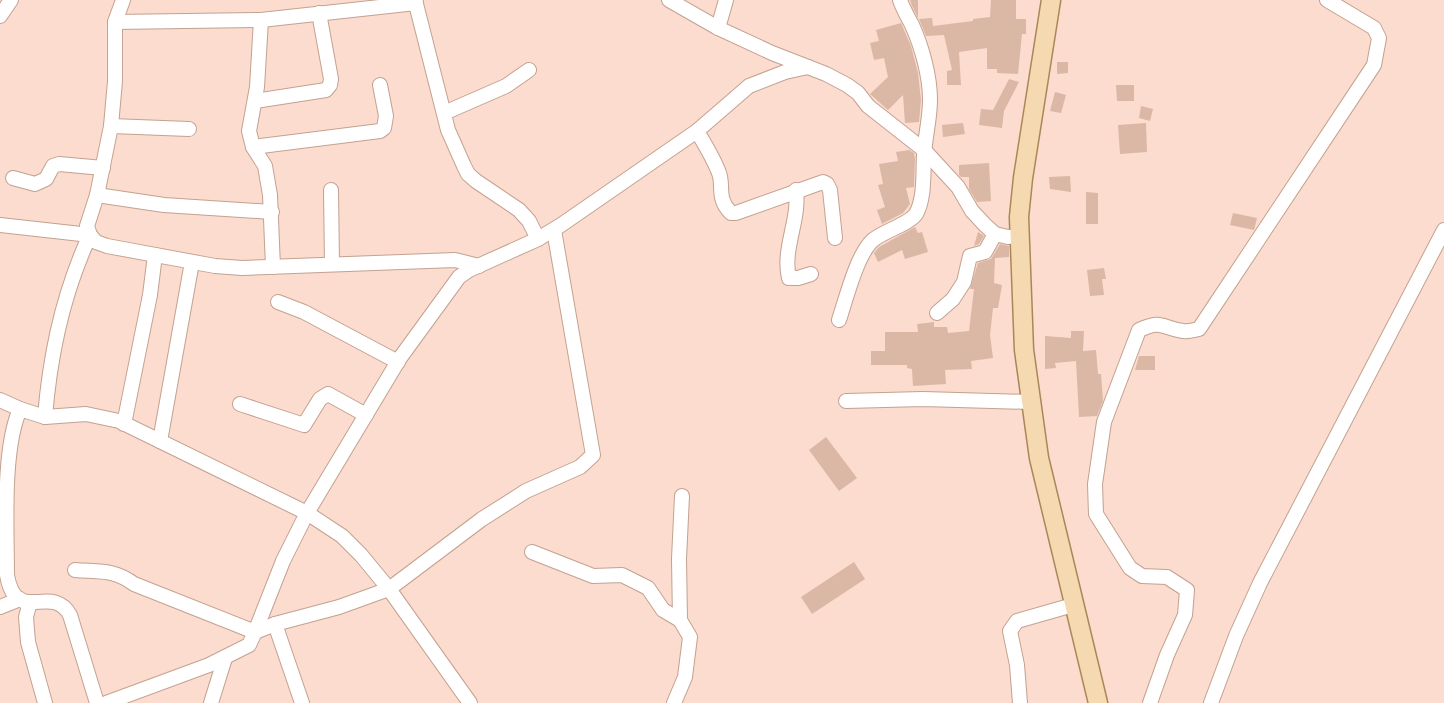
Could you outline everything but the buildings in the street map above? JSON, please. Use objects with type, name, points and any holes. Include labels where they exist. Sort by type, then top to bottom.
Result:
[{"type":"main road","points":[[1051,0],[1019,217],[1024,350],[1039,458],[1098,703]]},
{"type":"street","points":[[0,16],[11,0]]},
{"type":"street","points":[[123,0],[115,22],[115,81],[111,126],[97,195],[87,226],[90,236],[96,242],[215,266],[273,267],[455,260],[479,266]]},
{"type":"street","points":[[255,101],[326,90],[330,85],[331,79],[312,14],[303,0]]},
{"type":"street","points":[[669,0],[718,28],[772,53],[837,78],[848,85],[868,106],[924,150],[958,188],[972,211],[995,234],[1008,237],[1020,236]]},
{"type":"street","points":[[718,28],[726,0]]},
{"type":"street","points":[[839,320],[854,274],[872,241],[891,228],[912,219],[917,212],[923,187],[924,150],[930,111],[929,86],[912,26],[900,0]]},
{"type":"street","points":[[1150,703],[1167,655],[1185,615],[1187,590],[1167,578],[1142,576],[1130,568],[1096,514],[1095,484],[1104,422],[1138,330],[1152,324],[1164,324],[1184,331],[1198,329],[1374,65],[1379,38],[1374,28],[1327,0]]},
{"type":"street","points":[[115,22],[261,20],[416,2],[448,130],[468,174],[519,210],[530,221],[538,239]]},
{"type":"street","points":[[261,20],[258,87],[249,131],[253,147],[265,166],[272,212],[273,267]]},
{"type":"street","points":[[106,703],[209,665],[249,645],[283,561],[307,513],[398,362],[459,277],[554,230],[698,131],[755,82],[808,67]]},
{"type":"street","points":[[444,113],[506,87],[529,70]]},
{"type":"street","points":[[253,147],[380,131],[384,128],[386,116],[380,85]]},
{"type":"street","points":[[111,126],[189,129]]},
{"type":"street","points":[[698,131],[720,174],[720,191],[731,213],[823,182],[830,190],[835,238]]},
{"type":"street","points":[[13,178],[35,184],[46,179],[53,166],[59,164],[103,168]]},
{"type":"street","points":[[331,190],[332,264]]},
{"type":"street","points":[[796,190],[797,203],[786,265],[789,278],[811,274]]},
{"type":"street","points":[[97,195],[164,205],[272,212]]},
{"type":"street","points":[[0,225],[90,236]]},
{"type":"street","points":[[75,570],[125,576],[134,585],[255,632],[275,624],[339,607],[389,589],[482,519],[526,491],[580,467],[593,455],[554,230]]},
{"type":"street","points":[[1211,703],[1236,636],[1260,583],[1444,230]]},
{"type":"street","points":[[937,313],[953,299],[963,282],[970,256],[985,252],[995,234]]},
{"type":"street","points":[[45,417],[48,381],[61,313],[90,236]]},
{"type":"street","points":[[124,424],[150,295],[155,255]]},
{"type":"street","points":[[160,441],[192,262]]},
{"type":"street","points":[[278,302],[304,312],[398,362]]},
{"type":"street","points":[[240,405],[304,425],[320,399],[328,394],[366,415]]},
{"type":"street","points":[[846,401],[923,399],[1031,402]]},
{"type":"street","points":[[0,400],[45,417],[86,414],[105,417],[160,441],[307,513],[351,544],[389,589],[470,703]]},
{"type":"street","points":[[20,409],[13,427],[3,562],[9,588],[13,595],[25,601]]},
{"type":"street","points":[[680,620],[679,559],[682,496]]},
{"type":"street","points":[[532,552],[593,576],[622,575],[648,588],[663,610],[680,620],[690,637],[685,677],[675,703]]},
{"type":"street","points":[[25,601],[28,642],[45,703]]},
{"type":"street","points":[[0,607],[25,601],[58,601],[65,606],[70,615],[97,703]]},
{"type":"street","points":[[1020,703],[1017,665],[1010,631],[1017,621],[1073,605]]},
{"type":"street","points":[[275,624],[302,703]]},
{"type":"street","points":[[211,703],[225,658]]}]
